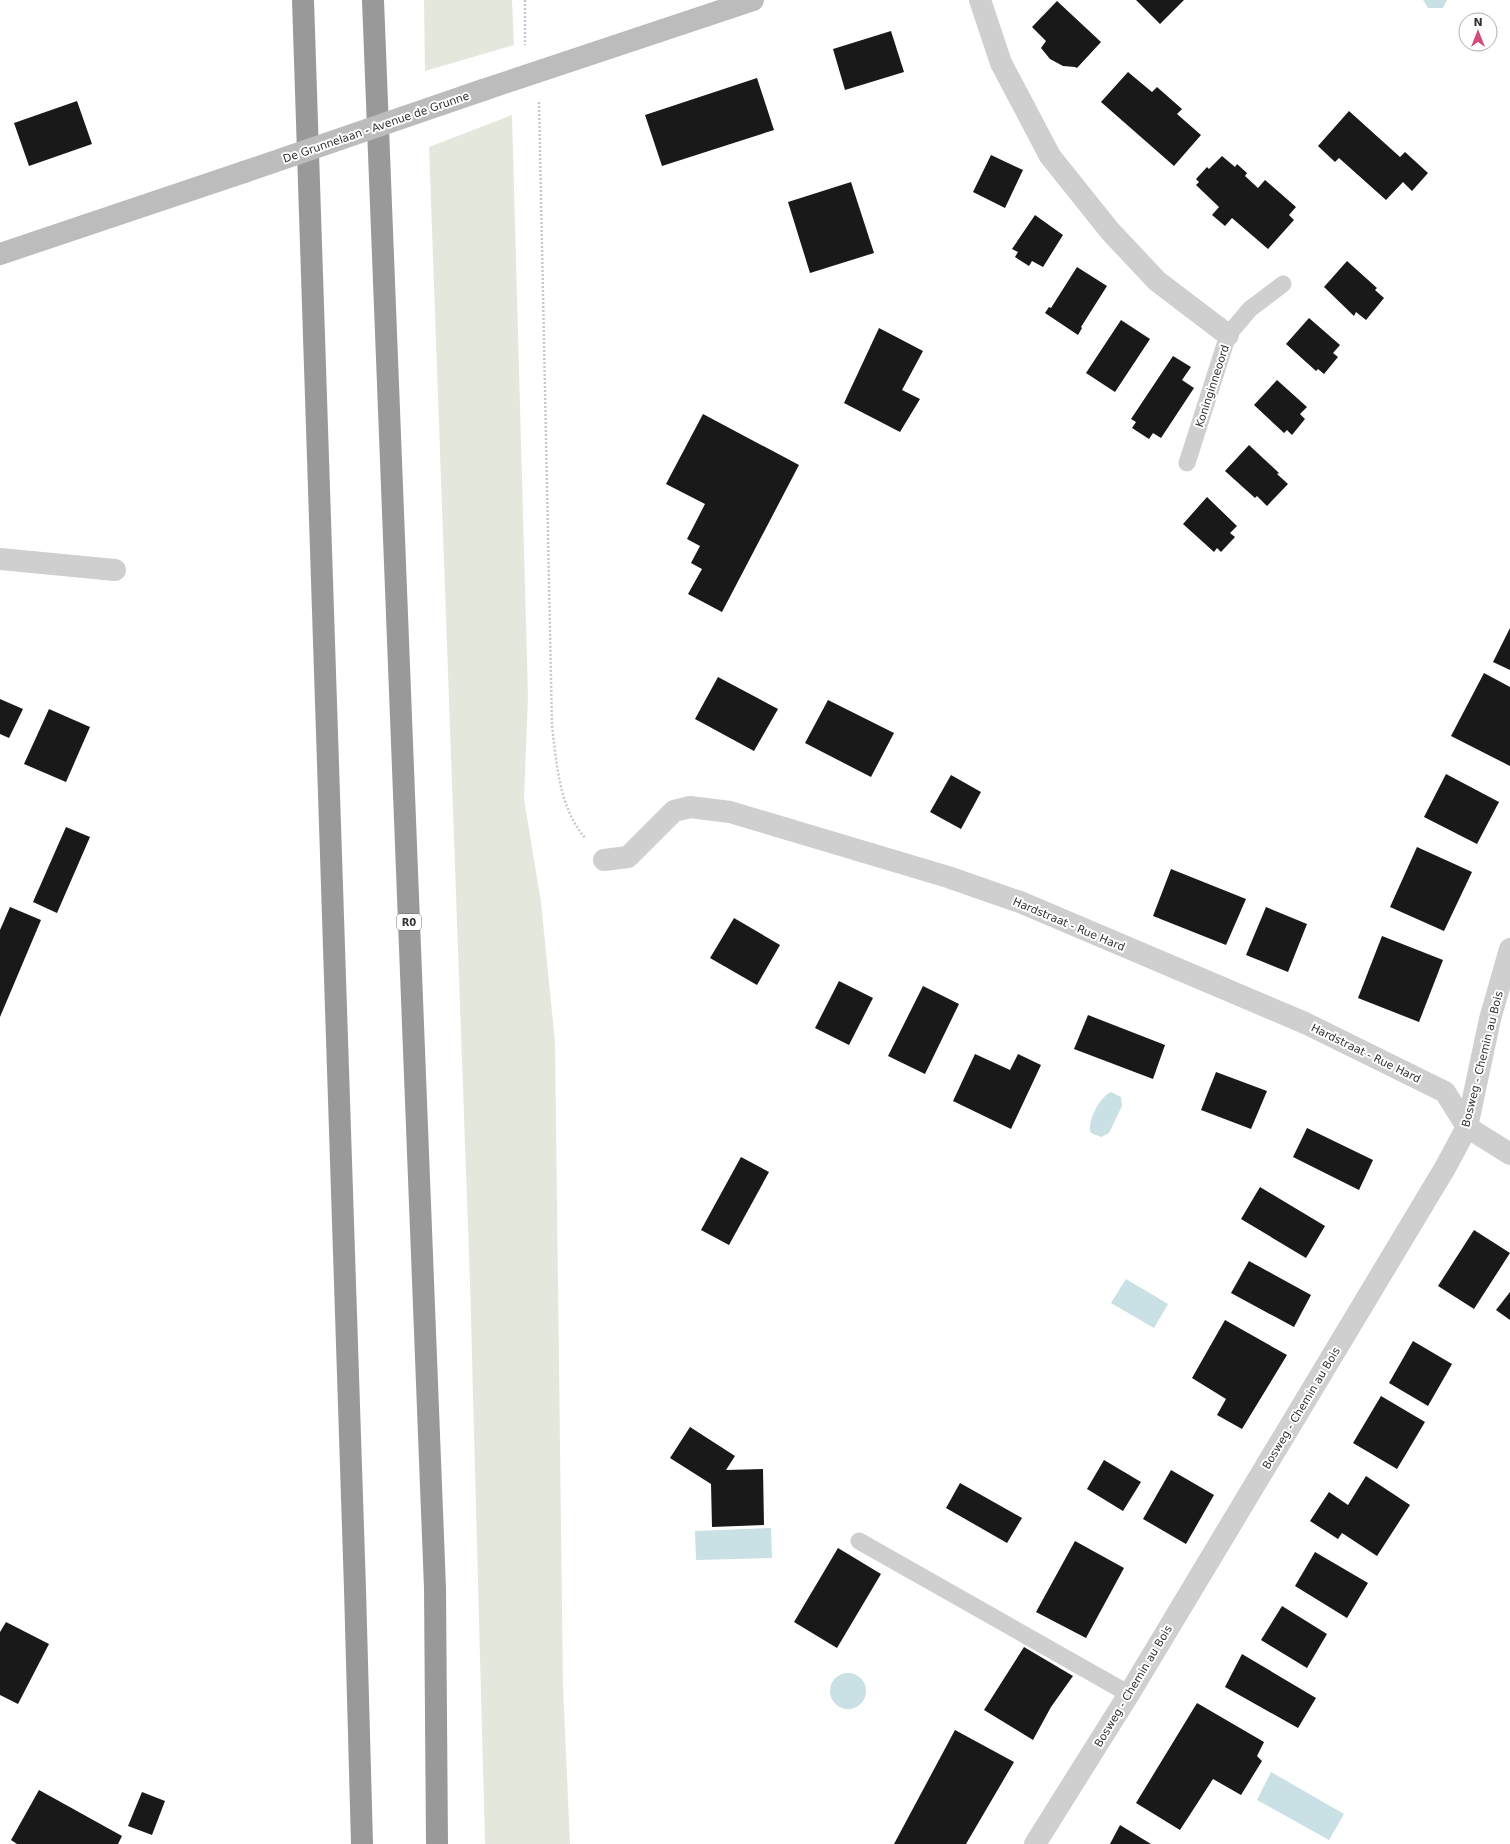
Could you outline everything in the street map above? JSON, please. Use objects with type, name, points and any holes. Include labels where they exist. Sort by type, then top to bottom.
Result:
[{"type":"highway","points":[[303,0],[355,1573],[362,1844]]},
{"type":"highway","name":"R0","points":[[373,0],[435,1588],[437,1844]]},
{"type":"street","name":"De Grunnelaan - Avenue de Grunne","points":[[0,254],[482,90],[753,0]]},
{"type":"street","points":[[980,0],[1001,63],[1050,156],[1110,232],[1156,281],[1228,335]]},
{"type":"street","points":[[0,559],[115,570]]},
{"type":"street","name":"Hardstraat - Rue Hard","points":[[604,860],[628,857],[674,811],[690,807],[730,812],[948,877],[1020,902],[1305,1023],[1366,1052],[1445,1092],[1467,1126],[1510,1154]]},
{"type":"street","name":"Bosweg - Chemin au Bois","points":[[1035,1844],[1129,1694],[1441,1175],[1467,1126],[1490,1019],[1510,949]]},
{"type":"lane","name":"Koninginneoord","points":[[1187,463],[1228,335],[1250,309],[1283,284]]},
{"type":"lane","points":[[859,1541],[1129,1694]]},
{"type":"path","points":[[525,0],[525,46]]},
{"type":"path","points":[[539,101],[552,726],[561,790],[575,826],[604,860]]},
{"type":"shaded area","points":[[424,0],[512,0],[514,45],[425,71]]},
{"type":"shaded area","points":[[512,115],[528,696],[524,799],[541,902],[555,1042],[563,1685],[570,1844],[485,1844],[470,1282],[429,147]]},
{"type":"water","points":[[1423,0],[1447,0],[1443,8],[1428,8]]},
{"type":"water","points":[[1111,1092],[1121,1097],[1122,1106],[1109,1133],[1101,1137],[1091,1133],[1090,1123],[1099,1104],[1107,1094]]},
{"type":"water","points":[[1126,1279],[1168,1304],[1154,1328],[1111,1303]]},
{"type":"water","points":[[771,1528],[772,1558],[696,1560],[695,1531]]},
{"type":"water","points":[[852,1673],[861,1678],[865,1684],[865,1698],[861,1704],[852,1709],[844,1709],[835,1704],[831,1698],[830,1687],[835,1678],[841,1674]]},
{"type":"water","points":[[1271,1772],[1344,1814],[1329,1840],[1257,1800]]},
{"type":"building","points":[[1136,0],[1184,0],[1160,24]]},
{"type":"building","points":[[1057,1],[1101,42],[1077,68],[1063,66],[1050,59],[1041,48],[1046,41],[1032,27]]},
{"type":"building","points":[[891,31],[904,72],[845,90],[833,49]]},
{"type":"building","points":[[1128,72],[1152,92],[1157,87],[1182,109],[1177,114],[1201,135],[1174,166],[1101,102]]},
{"type":"building","points":[[757,78],[774,130],[662,166],[645,115]]},
{"type":"building","points":[[77,101],[92,144],[29,166],[14,123]]},
{"type":"building","points":[[1349,111],[1400,157],[1405,152],[1428,173],[1412,191],[1403,182],[1386,200],[1339,158],[1335,162],[1318,146]]},
{"type":"building","points":[[991,155],[1023,170],[1005,208],[973,192]]},
{"type":"building","points":[[1222,156],[1235,167],[1237,164],[1247,173],[1245,176],[1258,188],[1265,180],[1296,207],[1289,215],[1294,220],[1268,249],[1232,218],[1225,226],[1212,215],[1219,207],[1196,185],[1199,182],[1196,179],[1207,167],[1209,169]]},
{"type":"building","points":[[851,182],[874,253],[810,273],[788,202]]},
{"type":"building","points":[[1035,215],[1063,235],[1043,267],[1032,261],[1029,266],[1015,257],[1018,252],[1012,249]]},
{"type":"building","points":[[1347,261],[1377,288],[1375,290],[1384,298],[1366,320],[1356,312],[1354,316],[1324,287]]},
{"type":"building","points":[[1077,267],[1107,286],[1081,327],[1082,328],[1078,335],[1045,313],[1049,307],[1051,308]]},
{"type":"building","points":[[1309,318],[1340,345],[1333,353],[1338,357],[1324,374],[1318,369],[1316,371],[1286,344]]},
{"type":"building","points":[[1121,320],[1150,339],[1115,392],[1086,373]]},
{"type":"building","points":[[879,328],[923,351],[902,390],[920,399],[900,432],[844,403]]},
{"type":"building","points":[[1173,356],[1191,367],[1182,380],[1194,388],[1161,438],[1153,433],[1149,439],[1132,428],[1136,422],[1131,419]]},
{"type":"building","points":[[1277,380],[1307,407],[1300,414],[1305,419],[1292,435],[1287,430],[1284,433],[1254,405]]},
{"type":"building","points":[[703,414],[799,465],[722,612],[688,594],[702,569],[691,563],[700,546],[687,539],[705,504],[666,484]]},
{"type":"building","points":[[1249,445],[1279,473],[1277,474],[1288,484],[1267,506],[1257,496],[1255,498],[1225,471]]},
{"type":"building","points":[[1207,497],[1237,526],[1230,533],[1235,537],[1221,552],[1217,548],[1214,552],[1183,524]]},
{"type":"building","points":[[1510,628],[1510,670],[1493,662]]},
{"type":"building","points":[[1484,673],[1510,687],[1510,766],[1451,736]]},
{"type":"building","points":[[718,677],[778,709],[754,751],[695,719]]},
{"type":"building","points":[[0,699],[23,709],[9,738],[0,734]]},
{"type":"building","points":[[828,700],[894,733],[871,777],[805,743]]},
{"type":"building","points":[[49,709],[90,727],[66,782],[24,764]]},
{"type":"building","points":[[1446,774],[1499,802],[1477,844],[1424,817]]},
{"type":"building","points":[[951,775],[981,792],[961,829],[930,812]]},
{"type":"building","points":[[66,827],[90,837],[57,913],[33,902]]},
{"type":"building","points":[[1417,847],[1472,872],[1444,931],[1390,907]]},
{"type":"building","points":[[1171,869],[1246,899],[1226,945],[1153,916]]},
{"type":"building","points":[[10,907],[41,920],[0,1017],[0,930]]},
{"type":"building","points":[[1266,907],[1307,924],[1288,972],[1246,955]]},
{"type":"building","points":[[734,918],[780,945],[757,985],[710,958]]},
{"type":"building","points":[[1382,936],[1443,960],[1419,1022],[1358,998]]},
{"type":"building","points":[[839,981],[873,998],[849,1045],[815,1028]]},
{"type":"building","points":[[923,986],[959,1004],[925,1074],[888,1056]]},
{"type":"building","points":[[1088,1015],[1165,1045],[1153,1079],[1074,1049]]},
{"type":"building","points":[[975,1054],[1010,1070],[1018,1054],[1041,1065],[1011,1129],[953,1101]]},
{"type":"building","points":[[1216,1072],[1267,1091],[1251,1129],[1201,1110]]},
{"type":"building","points":[[1307,1128],[1373,1160],[1359,1190],[1293,1157]]},
{"type":"building","points":[[741,1157],[769,1172],[729,1245],[701,1230]]},
{"type":"building","points":[[1260,1187],[1325,1226],[1306,1258],[1241,1219]]},
{"type":"building","points":[[1474,1230],[1510,1253],[1474,1309],[1438,1286]]},
{"type":"building","points":[[1249,1261],[1311,1295],[1294,1327],[1231,1293]]},
{"type":"building","points":[[1510,1292],[1510,1320],[1496,1310]]},
{"type":"building","points":[[1225,1320],[1287,1355],[1242,1429],[1217,1415],[1226,1399],[1192,1378]]},
{"type":"building","points":[[1413,1341],[1452,1364],[1428,1406],[1389,1383]]},
{"type":"building","points":[[1381,1396],[1425,1422],[1397,1469],[1353,1443]]},
{"type":"building","points":[[690,1427],[735,1456],[726,1470],[763,1469],[764,1525],[712,1527],[711,1484],[670,1458]]},
{"type":"building","points":[[1104,1460],[1141,1482],[1123,1511],[1087,1489]]},
{"type":"building","points":[[1171,1470],[1214,1495],[1186,1544],[1143,1519]]},
{"type":"building","points":[[1366,1476],[1410,1505],[1377,1556],[1342,1533],[1338,1539],[1310,1521],[1329,1492],[1348,1505]]},
{"type":"building","points":[[960,1483],[1022,1518],[1007,1543],[946,1508]]},
{"type":"building","points":[[1075,1541],[1124,1568],[1086,1638],[1036,1612]]},
{"type":"building","points":[[838,1548],[881,1574],[837,1648],[794,1622]]},
{"type":"building","points":[[1315,1552],[1368,1583],[1347,1618],[1295,1586]]},
{"type":"building","points":[[1282,1606],[1327,1634],[1307,1668],[1261,1640]]},
{"type":"building","points":[[6,1622],[49,1644],[18,1704],[0,1695],[0,1632]]},
{"type":"building","points":[[1024,1647],[1073,1676],[1051,1707],[1033,1740],[984,1710]]},
{"type":"building","points":[[1242,1654],[1316,1698],[1298,1728],[1225,1687]]},
{"type":"building","points":[[1197,1703],[1264,1742],[1257,1756],[1262,1761],[1241,1795],[1213,1779],[1180,1830],[1136,1803]]},
{"type":"building","points":[[955,1730],[1014,1762],[966,1844],[894,1844]]},
{"type":"building","points":[[39,1790],[122,1836],[118,1844],[17,1844],[11,1840]]},
{"type":"building","points":[[142,1792],[165,1801],[152,1835],[128,1826]]},
{"type":"building","points":[[1120,1825],[1151,1844],[1110,1844]]}]
